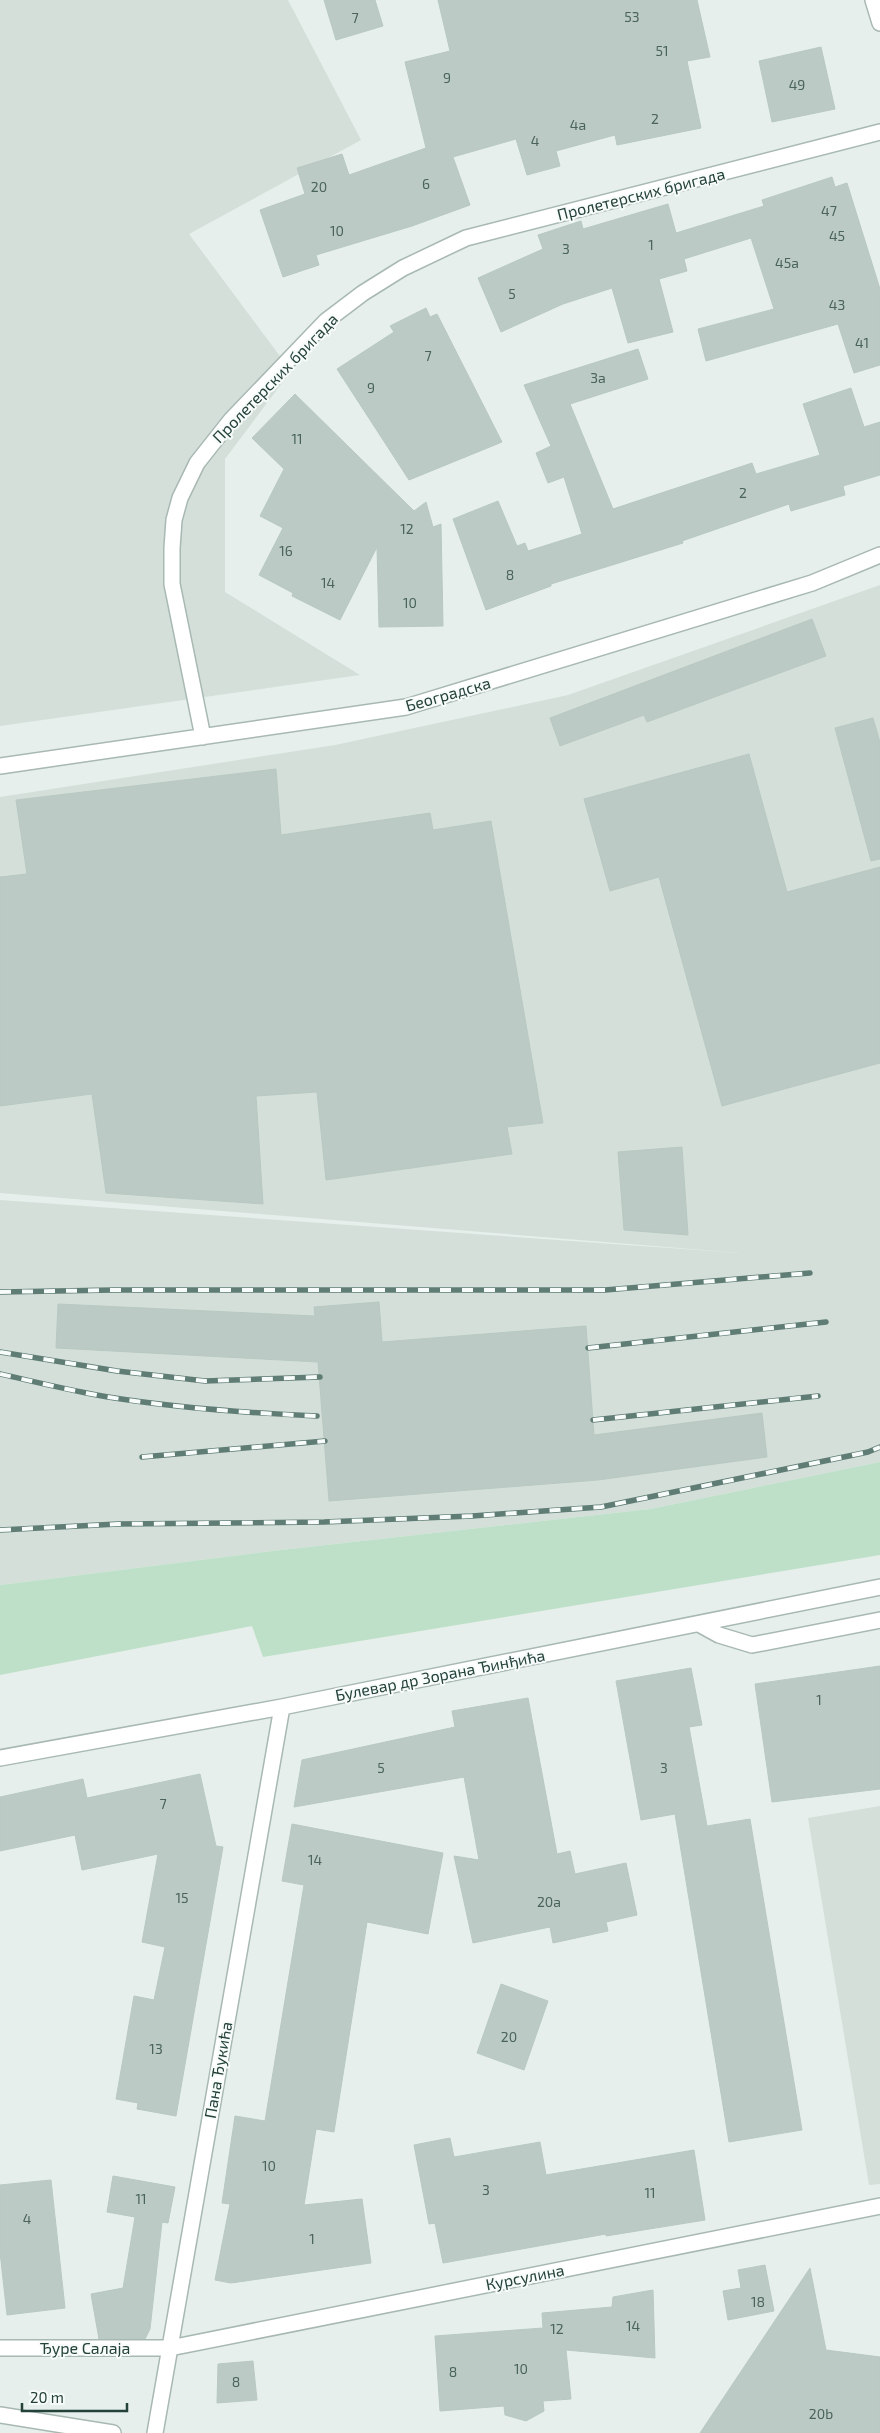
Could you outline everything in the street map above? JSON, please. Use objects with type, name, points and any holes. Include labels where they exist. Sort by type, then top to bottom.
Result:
[{"type":"street","points":[[873,0],[880,23]]},
{"type":"street","name":"Пролетерских бригада","points":[[203,737],[172,584],[172,548],[180,498],[197,463],[231,420],[326,321],[362,293],[403,268],[466,238],[880,132]]},
{"type":"street","name":"Београдска","points":[[0,766],[406,708],[812,583],[880,555]]},
{"type":"street","name":"Булевар др Зорана Ђинђића","points":[[0,1758],[282,1707],[880,1588]]},
{"type":"street","points":[[699,1624],[719,1635],[752,1644],[880,1620]]},
{"type":"street","name":"Пана Ђукића","points":[[155,2433],[282,1707]]},
{"type":"street","name":"Курсулина","points":[[170,2348],[880,2206]]},
{"type":"street","name":"Ђуре Салаја","points":[[0,2348],[170,2348]]},
{"type":"street","points":[[0,2415],[113,2433]]},
{"type":"shaded area","points":[[0,0],[288,0],[361,140],[189,234],[291,371],[225,459],[225,592],[360,675],[0,726]]},
{"type":"shaded area","points":[[880,585],[880,1462],[650,1509],[272,1551],[0,1585],[0,1200],[740,1253],[0,1193],[0,797],[335,745],[568,695]]},
{"type":"shaded area","points":[[880,1806],[880,2184],[869,2185],[808,1818]]},
{"type":"green space","points":[[880,1462],[880,1555],[263,1657],[252,1626],[0,1675],[0,1585],[272,1551],[650,1509]]},
{"type":"building","points":[[324,0],[375,0],[383,26],[336,40]]},
{"type":"building","points":[[438,0],[697,0],[710,57],[687,61],[701,128],[617,145],[615,135],[556,151],[560,166],[527,175],[516,139],[453,157],[470,205],[412,226],[316,255],[319,265],[283,277],[260,210],[305,194],[297,168],[342,154],[349,175],[426,148],[405,62],[450,51]]},
{"type":"building","points":[[821,47],[835,109],[772,122],[759,61]]},
{"type":"building","points":[[832,177],[835,187],[847,183],[880,289],[880,365],[854,373],[838,324],[706,361],[698,329],[774,309],[751,238],[684,259],[687,271],[659,279],[673,332],[628,343],[612,288],[563,304],[501,332],[478,278],[543,249],[538,235],[581,221],[583,229],[668,204],[676,233],[764,206],[762,200]]},
{"type":"building","points":[[426,308],[430,317],[437,314],[502,442],[409,480],[337,369],[394,332],[390,326]]},
{"type":"building","points":[[638,349],[648,379],[570,404],[613,509],[752,463],[756,474],[820,455],[803,404],[851,388],[864,427],[880,422],[880,475],[843,486],[845,495],[791,511],[789,504],[682,541],[683,543],[551,584],[551,586],[486,610],[453,519],[498,501],[517,546],[525,543],[528,551],[582,534],[564,477],[548,483],[536,453],[551,446],[524,385]]},
{"type":"building","points":[[295,394],[414,511],[426,502],[433,527],[441,524],[443,626],[379,627],[377,547],[340,620],[292,596],[293,593],[259,575],[283,528],[260,516],[284,469],[252,438]]},
{"type":"building","points":[[812,619],[826,656],[647,722],[644,715],[560,746],[550,718]]},
{"type":"building","points":[[873,718],[880,742],[880,859],[871,861],[835,728]]},
{"type":"building","points":[[749,754],[787,892],[880,867],[880,1063],[722,1106],[659,877],[610,891],[584,799]]},
{"type":"building","points":[[276,769],[281,835],[430,813],[433,830],[491,821],[543,1123],[507,1127],[512,1154],[326,1180],[317,1092],[256,1096],[263,1204],[106,1193],[92,1094],[0,1106],[0,877],[27,874],[16,800]]},
{"type":"building","points":[[682,1147],[688,1235],[624,1230],[618,1152]]},
{"type":"building","points":[[379,1302],[382,1342],[586,1326],[594,1435],[762,1413],[767,1457],[598,1480],[329,1501],[318,1362],[56,1348],[58,1304],[315,1316],[314,1307]]},
{"type":"building","points":[[880,1666],[880,1789],[772,1802],[755,1684]]},
{"type":"building","points":[[691,1668],[702,1725],[689,1727],[707,1826],[750,1819],[802,2130],[729,2142],[675,1814],[641,1820],[616,1681]]},
{"type":"building","points":[[528,1698],[557,1854],[570,1851],[575,1874],[626,1863],[637,1915],[606,1922],[608,1931],[553,1943],[550,1927],[473,1943],[454,1856],[479,1860],[464,1777],[294,1807],[302,1760],[455,1727],[452,1711]]},
{"type":"building","points":[[200,1774],[216,1846],[223,1847],[176,2116],[137,2109],[138,2103],[116,2099],[134,1996],[154,2000],[165,1947],[142,1942],[158,1854],[82,1870],[75,1835],[0,1851],[0,1797],[83,1779],[87,1798]]},
{"type":"building","points":[[292,1824],[443,1853],[428,1934],[367,1922],[334,2132],[316,2129],[304,2205],[362,2199],[371,2263],[231,2283],[215,2280],[230,2204],[222,2203],[235,2116],[265,2121],[304,1885],[282,1881]]},
{"type":"building","points":[[501,1984],[548,2001],[524,2070],[477,2053]]},
{"type":"building","points":[[450,2138],[454,2157],[540,2142],[546,2175],[694,2150],[705,2220],[606,2236],[606,2234],[443,2263],[435,2223],[429,2224],[414,2145]]},
{"type":"building","points":[[113,2176],[175,2187],[168,2223],[162,2222],[150,2329],[145,2339],[99,2339],[91,2294],[123,2288],[135,2217],[107,2212]]},
{"type":"building","points":[[51,2180],[65,2308],[7,2315],[0,2252],[0,2185]]},
{"type":"building","points":[[765,2265],[774,2311],[728,2320],[723,2291],[741,2288],[738,2270]]},
{"type":"building","points":[[810,2268],[826,2350],[880,2357],[880,2433],[700,2433]]},
{"type":"building","points":[[653,2290],[655,2358],[566,2350],[571,2399],[543,2401],[544,2411],[526,2421],[505,2415],[504,2406],[440,2411],[435,2336],[543,2328],[542,2313],[612,2307],[613,2297]]},
{"type":"building","points":[[253,2361],[257,2400],[217,2403],[218,2364]]},
{"type":"railway","points":[[0,1292],[114,1290],[605,1290],[810,1273]]},
{"type":"railway","points":[[588,1348],[826,1322]]},
{"type":"railway","points":[[0,1352],[117,1371],[205,1381],[320,1377]]},
{"type":"railway","points":[[0,1374],[81,1392],[134,1401],[212,1410],[317,1416]]},
{"type":"railway","points":[[593,1420],[818,1396]]},
{"type":"railway","points":[[142,1457],[325,1441]]},
{"type":"railway","points":[[0,1530],[118,1524],[324,1522],[472,1516],[601,1507],[868,1452],[880,1447]]}]
